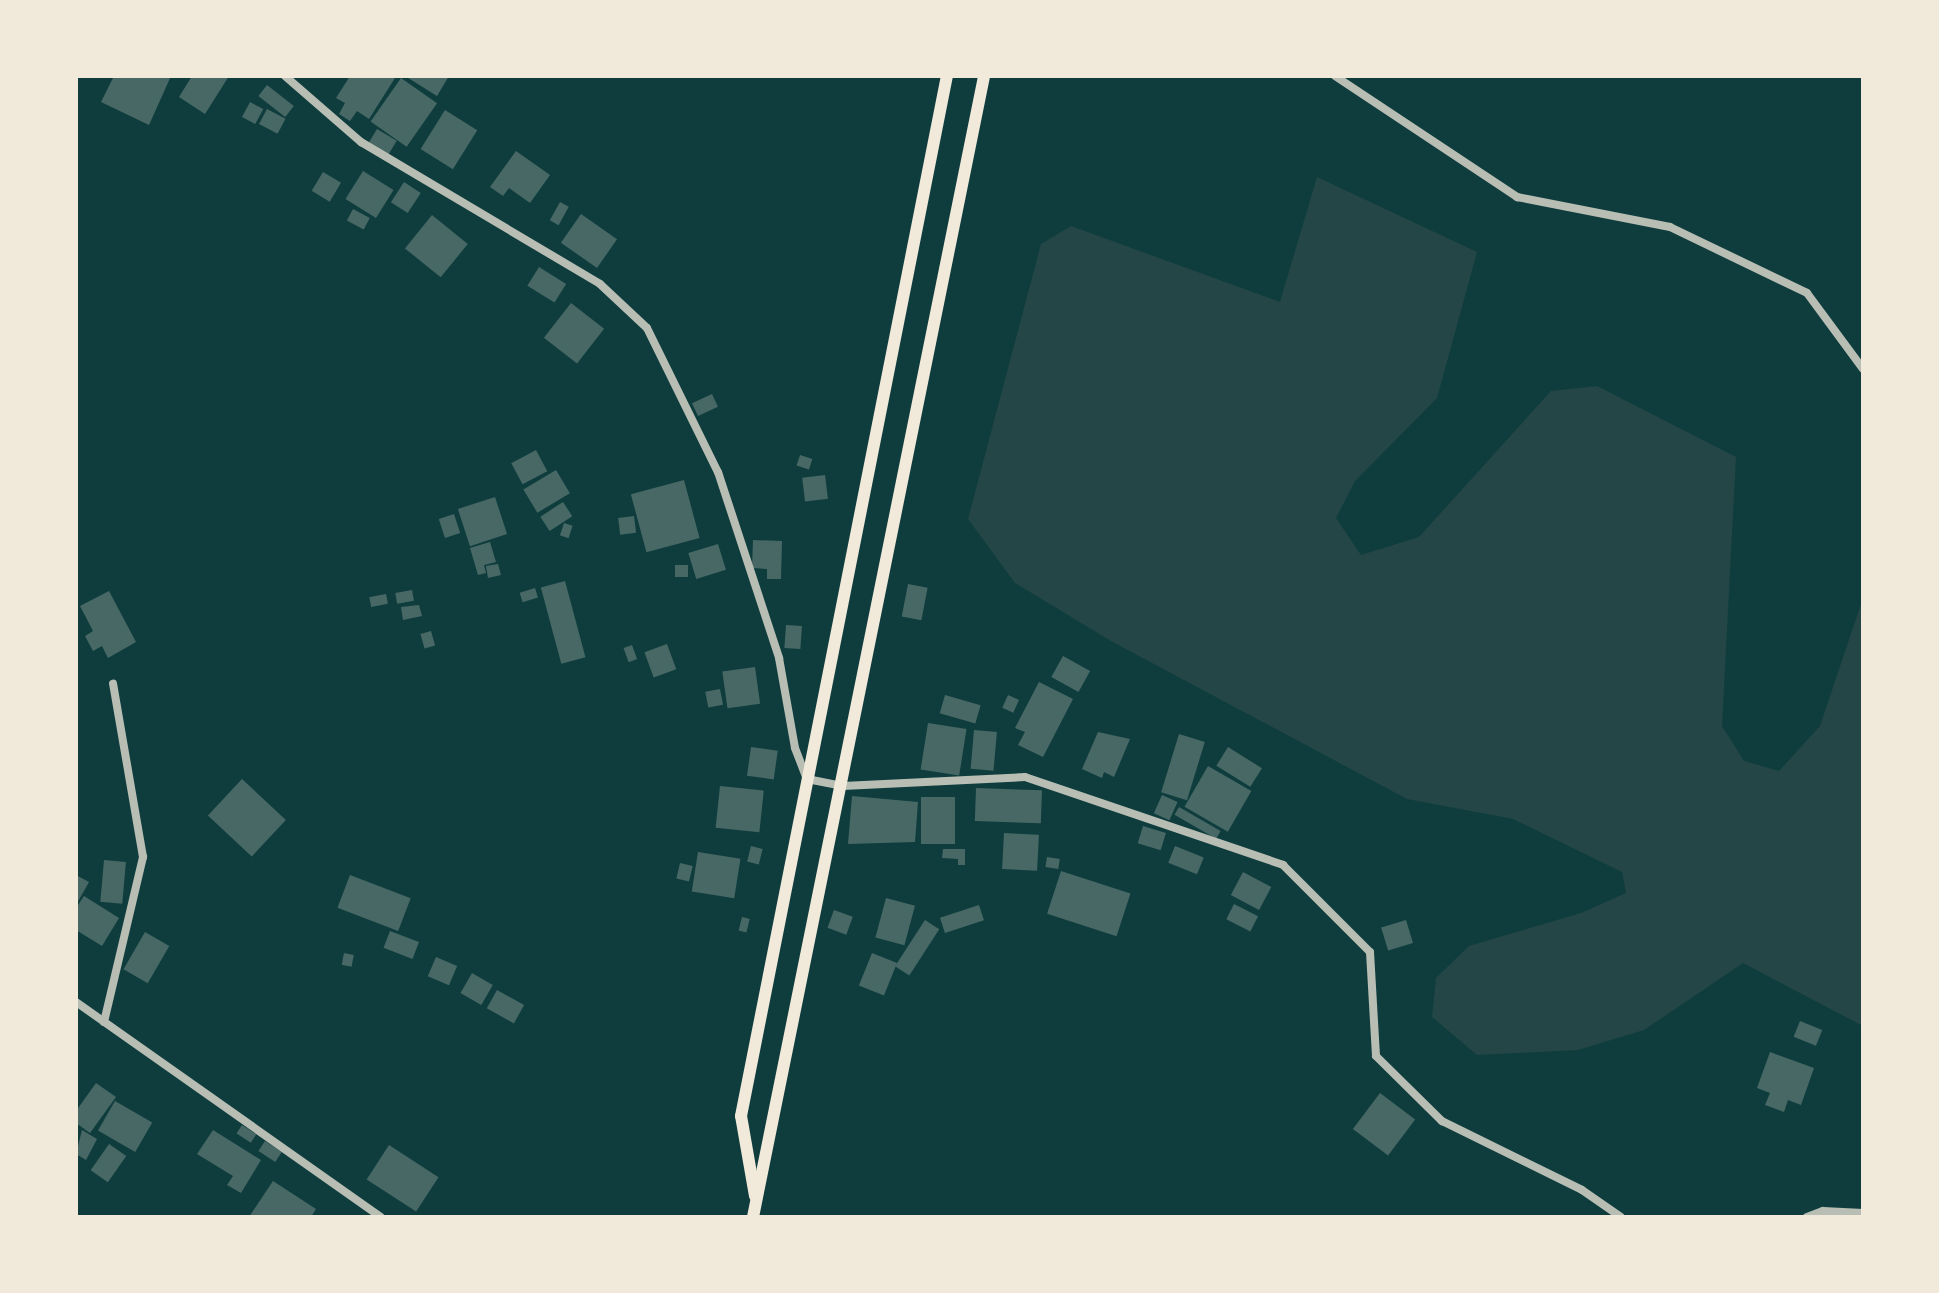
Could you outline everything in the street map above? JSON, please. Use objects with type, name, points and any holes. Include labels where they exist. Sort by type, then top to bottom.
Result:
[{"type":"main road","points":[[756,1203],[741,1116],[947,76]]},
{"type":"main road","points":[[753,1217],[843,786],[984,76]]},
{"type":"street","points":[[285,76],[361,142],[600,284],[647,328],[718,472],[779,658],[795,748],[807,779],[843,786],[1025,777],[1283,865],[1370,952],[1376,1056],[1442,1121],[1582,1190],[1621,1217]]},
{"type":"street","points":[[1335,76],[1346,88],[1517,197],[1670,227],[1807,293],[1863,369]]},
{"type":"street","points":[[104,1022],[143,857],[113,684]]},
{"type":"street","points":[[76,1002],[381,1217]]},
{"type":"street","points":[[1807,1217],[1823,1211],[1863,1213]]},
{"type":"shaded area","points":[[1317,177],[1477,252],[1437,398],[1355,481],[1336,518],[1361,555],[1419,537],[1551,391],[1597,386],[1736,457],[1722,726],[1744,761],[1779,771],[1820,726],[1863,598],[1863,1026],[1743,963],[1644,1030],[1578,1050],[1477,1055],[1432,1017],[1436,978],[1469,946],[1581,913],[1626,893],[1622,872],[1513,819],[1407,799],[1111,641],[1015,583],[968,519],[1041,244],[1071,226],[1280,302]]},
{"type":"building","points":[[114,76],[171,76],[149,125],[101,102]]},
{"type":"building","points":[[192,76],[229,76],[205,114],[179,97]]},
{"type":"building","points":[[350,76],[395,78],[369,119],[357,111],[350,121],[339,114],[345,103],[336,98]]},
{"type":"building","points":[[405,76],[449,76],[437,96]]},
{"type":"building","points":[[401,78],[437,103],[407,147],[371,121]]},
{"type":"building","points":[[267,85],[294,106],[285,117],[258,96]]},
{"type":"building","points":[[250,102],[263,109],[255,124],[242,117]]},
{"type":"building","points":[[267,109],[286,119],[278,134],[259,124]]},
{"type":"building","points":[[445,110],[477,130],[453,169],[421,149]]},
{"type":"building","points":[[377,129],[397,141],[388,155],[369,143]]},
{"type":"building","points":[[516,151],[550,175],[530,203],[509,188],[503,196],[490,187]]},
{"type":"building","points":[[363,171],[394,190],[376,218],[346,199]]},
{"type":"building","points":[[323,172],[341,183],[330,202],[312,191]]},
{"type":"building","points":[[404,182],[421,193],[408,213],[391,202]]},
{"type":"building","points":[[560,202],[569,207],[559,225],[550,220]]},
{"type":"building","points":[[353,209],[370,218],[364,229],[347,220]]},
{"type":"building","points":[[581,214],[617,239],[597,268],[561,243]]},
{"type":"building","points":[[432,215],[468,244],[441,277],[405,248]]},
{"type":"building","points":[[539,267],[566,284],[554,303],[527,286]]},
{"type":"building","points":[[571,303],[604,329],[577,364],[544,338]]},
{"type":"building","points":[[712,394],[718,407],[698,416],[692,403]]},
{"type":"building","points":[[536,450],[547,471],[523,484],[511,463]]},
{"type":"building","points":[[800,455],[812,459],[809,469],[797,465]]},
{"type":"building","points":[[556,470],[570,493],[537,513],[523,490]]},
{"type":"building","points":[[825,475],[828,499],[805,502],[802,478]]},
{"type":"building","points":[[684,480],[700,538],[646,552],[631,494]]},
{"type":"building","points":[[495,497],[507,534],[470,546],[458,509]]},
{"type":"building","points":[[563,502],[572,516],[550,531],[540,517]]},
{"type":"building","points":[[454,514],[460,533],[445,538],[439,519]]},
{"type":"building","points":[[634,516],[636,533],[620,535],[618,518]]},
{"type":"building","points":[[564,523],[573,526],[569,538],[560,535]]},
{"type":"building","points":[[753,540],[782,541],[781,579],[767,579],[767,569],[752,568]]},
{"type":"building","points":[[490,542],[496,562],[484,565],[486,573],[478,575],[470,548]]},
{"type":"building","points":[[718,544],[726,570],[696,579],[688,553]]},
{"type":"building","points":[[498,564],[501,575],[488,578],[486,566]]},
{"type":"building","points":[[675,565],[688,565],[688,577],[675,577]]},
{"type":"building","points":[[565,581],[585,657],[561,664],[541,587]]},
{"type":"building","points":[[908,584],[928,588],[921,620],[902,616]]},
{"type":"building","points":[[535,588],[538,598],[523,602],[520,593]]},
{"type":"building","points":[[412,590],[414,601],[397,604],[395,593]]},
{"type":"building","points":[[109,591],[136,642],[108,658],[102,646],[93,651],[85,636],[93,631],[80,606]]},
{"type":"building","points":[[386,594],[388,604],[371,607],[369,597]]},
{"type":"building","points":[[419,605],[422,616],[403,620],[401,607]]},
{"type":"building","points":[[786,625],[802,626],[800,649],[784,648]]},
{"type":"building","points":[[431,631],[435,645],[425,648],[420,634]]},
{"type":"building","points":[[667,644],[676,669],[654,678],[644,652]]},
{"type":"building","points":[[632,645],[637,659],[629,662],[624,648]]},
{"type":"building","points":[[1063,656],[1090,671],[1078,692],[1051,677]]},
{"type":"building","points":[[755,667],[760,704],[727,708],[722,672]]},
{"type":"building","points":[[1039,682],[1073,699],[1043,757],[1018,745],[1025,732],[1015,728]]},
{"type":"building","points":[[720,689],[723,705],[708,708],[705,692]]},
{"type":"building","points":[[945,695],[981,705],[975,723],[940,713]]},
{"type":"building","points":[[1008,695],[1019,700],[1013,713],[1002,708]]},
{"type":"building","points":[[928,723],[967,729],[959,776],[921,769]]},
{"type":"building","points":[[974,730],[997,732],[994,771],[971,769]]},
{"type":"building","points":[[1098,732],[1130,739],[1114,777],[1104,772],[1102,778],[1082,769]]},
{"type":"building","points":[[1179,734],[1205,742],[1187,800],[1161,792]]},
{"type":"building","points":[[751,747],[778,751],[774,779],[747,776]]},
{"type":"building","points":[[1228,747],[1262,768],[1250,787],[1216,766]]},
{"type":"building","points":[[1208,766],[1251,791],[1228,832],[1184,807]]},
{"type":"building","points":[[242,779],[286,820],[252,856],[208,816]]},
{"type":"building","points":[[720,786],[764,791],[759,832],[716,828]]},
{"type":"building","points":[[976,788],[1042,790],[1041,823],[975,821]]},
{"type":"building","points":[[1162,795],[1178,802],[1169,820],[1154,813]]},
{"type":"building","points":[[852,796],[918,802],[915,842],[848,844]]},
{"type":"building","points":[[921,797],[955,797],[955,844],[921,844]]},
{"type":"building","points":[[1179,807],[1221,831],[1216,839],[1174,815]]},
{"type":"building","points":[[1143,826],[1166,833],[1161,850],[1138,843]]},
{"type":"building","points":[[1004,833],[1039,835],[1037,871],[1002,869]]},
{"type":"building","points":[[751,846],[763,849],[759,864],[747,862]]},
{"type":"building","points":[[1175,846],[1204,858],[1197,874],[1168,863]]},
{"type":"building","points":[[943,849],[965,849],[965,865],[958,865],[958,859],[942,858]]},
{"type":"building","points":[[698,852],[740,859],[734,898],[692,892]]},
{"type":"building","points":[[1047,857],[1060,859],[1058,869],[1045,867]]},
{"type":"building","points":[[104,860],[126,862],[122,904],[100,902]]},
{"type":"building","points":[[680,863],[693,866],[689,882],[676,879]]},
{"type":"building","points":[[1061,871],[1130,894],[1117,936],[1047,914]]},
{"type":"building","points":[[1243,872],[1271,887],[1259,910],[1231,895]]},
{"type":"building","points":[[76,875],[89,882],[76,905]]},
{"type":"building","points":[[350,875],[411,898],[398,931],[337,908]]},
{"type":"building","points":[[84,896],[119,918],[102,946],[76,930],[76,908]]},
{"type":"building","points":[[886,898],[915,906],[904,945],[875,938]]},
{"type":"building","points":[[1234,904],[1258,916],[1250,931],[1226,919]]},
{"type":"building","points":[[979,905],[984,920],[945,933],[940,918]]},
{"type":"building","points":[[834,910],[853,917],[846,935],[828,928]]},
{"type":"building","points":[[742,917],[750,919],[746,933],[739,931]]},
{"type":"building","points":[[925,920],[939,929],[909,975],[895,966]]},
{"type":"building","points":[[1406,920],[1413,943],[1388,951],[1381,928]]},
{"type":"building","points":[[390,931],[419,942],[412,959],[384,948]]},
{"type":"building","points":[[145,932],[169,946],[148,983],[124,969]]},
{"type":"building","points":[[344,953],[354,955],[352,967],[342,965]]},
{"type":"building","points":[[872,953],[897,963],[884,996],[859,985]]},
{"type":"building","points":[[436,957],[457,966],[449,985],[428,976]]},
{"type":"building","points":[[472,973],[493,985],[481,1005],[460,993]]},
{"type":"building","points":[[497,990],[524,1005],[514,1023],[487,1008]]},
{"type":"building","points":[[1800,1021],[1822,1030],[1816,1046],[1794,1037]]},
{"type":"building","points":[[1770,1052],[1814,1068],[1801,1105],[1788,1100],[1784,1112],[1765,1105],[1770,1093],[1757,1088]]},
{"type":"building","points":[[96,1083],[116,1097],[90,1133],[76,1123],[76,1111]]},
{"type":"building","points":[[1380,1093],[1415,1119],[1388,1155],[1353,1129]]},
{"type":"building","points":[[115,1101],[152,1122],[135,1152],[98,1130]]},
{"type":"building","points":[[242,1125],[256,1134],[251,1143],[237,1133]]},
{"type":"building","points":[[82,1130],[97,1139],[86,1160],[76,1154]]},
{"type":"building","points":[[213,1130],[261,1160],[241,1193],[227,1185],[233,1176],[197,1154]]},
{"type":"building","points":[[265,1141],[282,1152],[275,1162],[258,1151]]},
{"type":"building","points":[[109,1144],[126,1156],[108,1182],[91,1170]]},
{"type":"building","points":[[389,1145],[438,1177],[416,1212],[367,1179]]},
{"type":"building","points":[[273,1181],[316,1209],[311,1217],[249,1217]]}]
